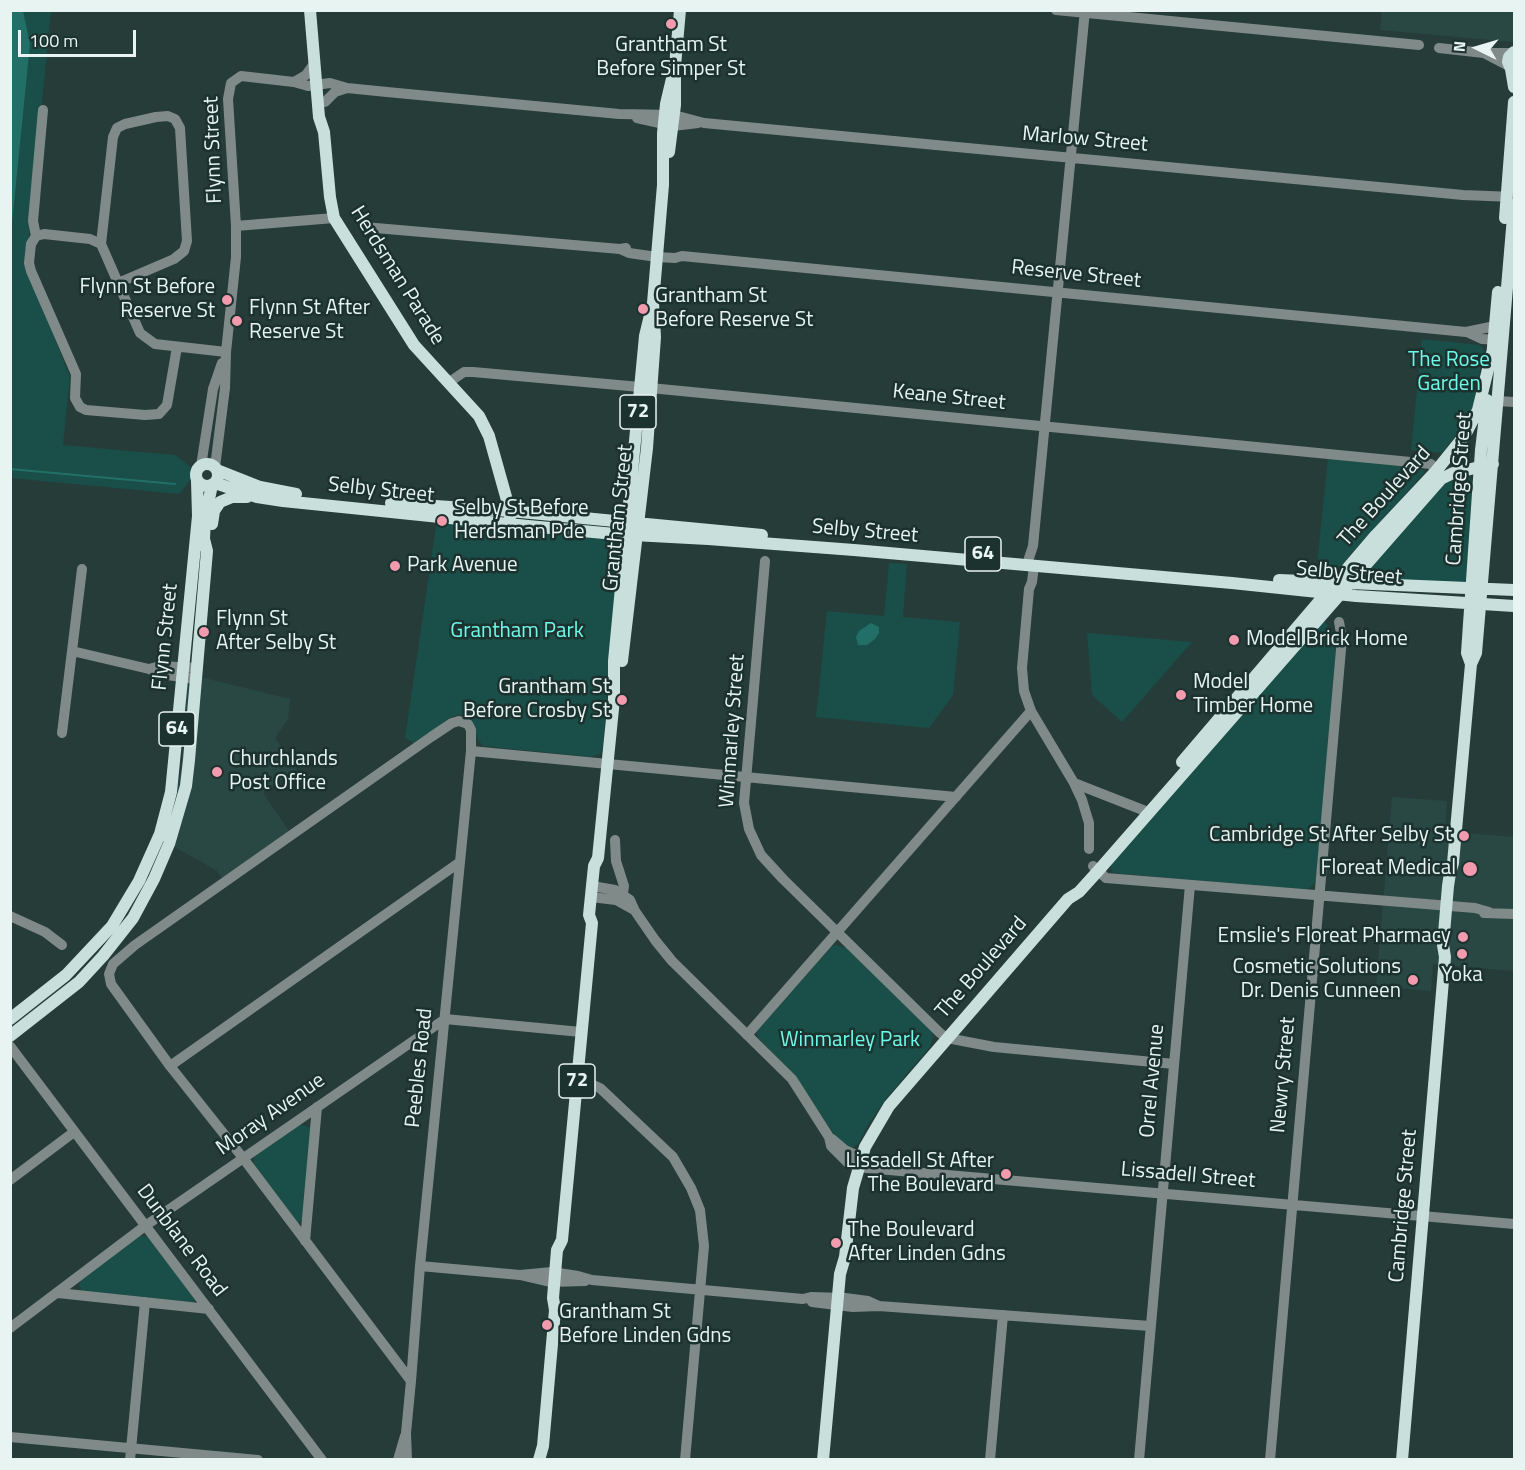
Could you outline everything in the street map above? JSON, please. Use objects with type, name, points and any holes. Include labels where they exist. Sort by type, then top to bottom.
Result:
[{"type":"main road","name":"Herdsman Parade","points":[[310,10],[314,64],[325,102],[324,132],[334,218],[414,345],[474,409],[484,425],[489,436],[510,518]]},
{"type":"main road","name":"Herdsman Parade","points":[[317,10],[319,117],[324,132]]},
{"type":"main road","name":"Grantham Street","points":[[539,1460],[543,1446],[555,1310],[553,1300],[558,1278],[558,1250],[562,1240],[592,923],[589,915],[595,892],[594,866],[598,858],[614,699],[614,661],[632,528],[646,388],[655,337],[653,303],[680,10]]},
{"type":"main road","points":[[1513,53],[1508,62],[1515,87]]},
{"type":"main road","name":"Cambridge Street","points":[[1486,466],[1497,401],[1498,340],[1511,201],[1515,102]]},
{"type":"main road","name":"Cambridge Street","points":[[1402,1460],[1445,957],[1449,945],[1449,909],[1456,873],[1453,863],[1471,664],[1467,653],[1476,603],[1492,353],[1498,340],[1495,326],[1511,201]]},
{"type":"main road","name":"The Boulevard","points":[[1350,584],[1439,475],[1472,423],[1478,410],[1492,353]]},
{"type":"main road","name":"64","points":[[208,464],[216,469],[218,477],[213,484],[205,486],[197,481],[196,474],[201,466],[208,464]]},
{"type":"main road","name":"The Boulevard","points":[[831,1460],[841,1302],[840,1275],[845,1257],[853,1188],[859,1165],[874,1128],[889,1106],[947,1038],[1068,899],[1079,892],[1143,810],[1334,590],[1439,475],[1486,466]]},
{"type":"main road","name":"Selby Street","points":[[216,469],[243,482],[286,493],[510,518]]},
{"type":"main road","name":"Flynn Street","points":[[10,1019],[56,985],[87,955],[119,916],[148,864],[166,816],[174,766],[198,516],[197,481]]},
{"type":"main road","name":"Selby Street","points":[[213,484],[257,497],[1031,562],[1515,606]]},
{"type":"main road","name":"Flynn Street","points":[[10,1036],[79,982],[103,956],[133,918],[162,861],[179,814],[186,786],[207,551],[204,538],[205,518],[213,484]]},
{"type":"main road","name":"64","points":[[207,551],[213,517],[220,502],[232,497],[257,497]]},
{"type":"main road","name":"Selby Street","points":[[1334,590],[1350,584],[1515,591]]},
{"type":"main road","points":[[174,766],[183,746],[191,741]]},
{"type":"main road","name":"The Boulevard","points":[[823,1460],[841,1302]]},
{"type":"main road","name":"Grantham Street","points":[[543,1446],[545,1460]]},
{"type":"street","points":[[1056,10],[1419,45]]},
{"type":"street","points":[[1084,12],[1031,562],[1032,582],[1029,589],[1022,668],[1024,691],[1031,711],[1082,800],[1089,823],[1089,849]]},
{"type":"street","points":[[1439,48],[1484,53],[1513,53]]},
{"type":"street","points":[[1484,53],[1511,69]]},
{"type":"street","points":[[294,82],[306,75],[314,64]]},
{"type":"street","name":"Flynn Street","points":[[216,469],[234,289],[236,226],[228,99],[231,83],[241,76],[294,82],[308,86],[320,85]]},
{"type":"street","name":"Marlow Street","points":[[320,85],[330,83],[347,88],[1511,201]]},
{"type":"street","points":[[325,102],[335,92],[347,88]]},
{"type":"street","points":[[43,110],[33,221],[36,236],[31,244],[29,263],[76,374],[75,398],[80,407],[86,410],[159,414],[167,405],[177,347]]},
{"type":"street","points":[[118,283],[174,259],[184,251],[187,241],[180,128],[175,119],[168,116],[124,124],[117,128],[113,137],[101,244],[118,283],[140,333],[155,344],[226,352]]},
{"type":"street","points":[[236,226],[334,218]]},
{"type":"street","name":"Reserve Street","points":[[364,227],[620,249],[628,253],[657,253],[675,258],[682,256],[1466,332],[1495,326]]},
{"type":"street","points":[[36,236],[44,234],[90,239],[101,244]]},
{"type":"street","name":"Reserve Street","points":[[1466,332],[1482,339],[1498,340]]},
{"type":"street","name":"Flynn Street","points":[[201,466],[213,389],[226,352]]},
{"type":"street","name":"Keane Street","points":[[448,383],[458,375],[468,372],[646,388],[1431,464],[1439,475]]},
{"type":"street","points":[[1497,401],[1515,402]]},
{"type":"street","name":"Winmarley Street","points":[[765,561],[745,777],[744,803],[749,829],[761,855],[783,879],[947,1038]]},
{"type":"street","points":[[62,733],[82,569]]},
{"type":"street","name":"Newry Street","points":[[1270,1460],[1342,638],[1339,622]]},
{"type":"street","points":[[72,651],[149,669],[160,674],[182,672],[196,674]]},
{"type":"street","points":[[747,1035],[1031,711]]},
{"type":"street","name":"Peebles Road","points":[[170,1066],[111,984],[109,974],[113,964],[135,945],[452,723],[459,721],[468,724],[471,730],[471,751],[420,1266],[406,1433],[407,1460]]},
{"type":"street","points":[[471,751],[956,797]]},
{"type":"street","points":[[1074,783],[1143,810]]},
{"type":"street","points":[[615,840],[616,861],[624,886],[623,893]]},
{"type":"street","points":[[411,1381],[243,1158],[170,1066],[460,862]]},
{"type":"street","points":[[1096,868],[1106,878],[1410,904],[1427,910],[1475,908],[1489,912],[1515,914]]},
{"type":"street","name":"Orrel Avenue","points":[[1138,1460],[1190,885]]},
{"type":"street","points":[[595,892],[623,893],[630,900],[635,911],[668,956],[792,1080],[829,1137],[831,1146],[849,1164],[859,1165]]},
{"type":"street","points":[[595,892],[635,911]]},
{"type":"street","points":[[10,915],[45,932],[62,945]]},
{"type":"street","points":[[445,1019],[581,1032]]},
{"type":"street","name":"Moray Avenue","points":[[10,1328],[145,1226],[445,1019]]},
{"type":"street","points":[[947,1038],[994,1047],[1174,1064]]},
{"type":"street","name":"Dunblane Road","points":[[10,1046],[322,1460]]},
{"type":"street","points":[[576,1084],[591,1084],[600,1088],[673,1156],[700,1210],[704,1246],[685,1460]]},
{"type":"street","points":[[305,1241],[317,1107]]},
{"type":"street","points":[[10,1180],[74,1132]]},
{"type":"street","name":"Lissadell Street","points":[[859,1165],[870,1168],[1515,1224]]},
{"type":"street","points":[[420,1266],[803,1299],[811,1302],[868,1301],[879,1306],[1150,1326]]},
{"type":"street","points":[[58,1293],[209,1310]]},
{"type":"street","points":[[130,1460],[145,1302]]},
{"type":"street","points":[[990,1460],[1003,1315]]},
{"type":"street","name":"Peebles Road","points":[[398,1460],[406,1433]]},
{"type":"street","points":[[10,1437],[258,1460]]},
{"type":"shaded area","points":[[1382,11],[1514,11],[1514,42],[1380,30]]},
{"type":"shaded area","points":[[188,674],[290,699],[288,719],[275,738],[297,769],[263,793],[292,835],[224,880],[216,870],[162,840],[181,770]]},
{"type":"shaded area","points":[[1392,797],[1447,801],[1445,831],[1514,837],[1514,971],[1433,964],[1431,991],[1376,986]]},
{"type":"green space","points":[[10,11],[51,11],[26,267],[70,377],[63,445],[175,455],[197,472],[179,494],[11,478]]},
{"type":"green space","name":"The Rose Garden","points":[[1422,339],[1480,345],[1484,350],[1473,407],[1460,430],[1442,453],[1411,450]]},
{"type":"green space","points":[[1328,458],[1409,466],[1425,472],[1339,568],[1327,576],[1316,575]]},
{"type":"green space","points":[[1468,476],[1475,486],[1466,581],[1463,583],[1369,580],[1367,571],[1431,494],[1453,478]]},
{"type":"green space","name":"Grantham Park","points":[[437,519],[611,540],[619,545],[603,747],[600,754],[591,757],[483,746],[478,740],[472,720],[463,714],[453,716],[414,743],[405,738]]},
{"type":"green space","points":[[889,563],[907,564],[903,617],[960,622],[953,695],[929,728],[816,717],[827,611],[884,616]]},
{"type":"green space","points":[[1324,621],[1337,637],[1316,880],[1311,887],[1304,891],[1114,873],[1111,869],[1111,862]]},
{"type":"green space","points":[[1087,633],[1192,642],[1122,722],[1092,695]]},
{"type":"green space","name":"Winmarley Park","points":[[836,945],[847,948],[931,1031],[933,1037],[930,1047],[888,1096],[869,1123],[858,1144],[852,1148],[848,1148],[838,1140],[795,1076],[759,1039],[757,1033],[831,947]]},
{"type":"green space","points":[[304,1125],[310,1128],[310,1132],[302,1220],[298,1223],[254,1165],[254,1160],[255,1156],[297,1126]]},
{"type":"green space","points":[[140,1236],[149,1239],[195,1299],[193,1303],[82,1292],[79,1284],[82,1279]]},
{"type":"water","points":[[11,10],[23,11],[30,44],[11,233]]},
{"type":"water","points":[[871,623],[879,627],[879,633],[867,645],[858,645],[856,637],[859,631]]},
{"type":"waterway","points":[[10,469],[175,484]]},
{"type":"place","name":"Grantham St Before Simper St","points":[[671,24]]},
{"type":"place","name":"Flynn St Before Reserve St","points":[[227,300]]},
{"type":"place","name":"Grantham St Before Reserve St","points":[[643,309]]},
{"type":"place","name":"Flynn St After Reserve St","points":[[237,321]]},
{"type":"place","name":"Selby St Before Herdsman Pde","points":[[442,521]]},
{"type":"place","name":"Park Avenue","points":[[395,566]]},
{"type":"place","name":"Flynn St After Selby St","points":[[204,632]]},
{"type":"place","name":"Model Brick Home","points":[[1234,640]]},
{"type":"place","name":"Model Timber Home","points":[[1181,695]]},
{"type":"place","name":"Grantham St Before Crosby St","points":[[622,700]]},
{"type":"place","name":"Churchlands Post Office","points":[[217,772]]},
{"type":"place","name":"Cambridge St After Selby St","points":[[1464,836]]},
{"type":"place","name":"Floreat Medical","points":[[1470,869]]},
{"type":"place","name":"Emslie's Floreat Pharmacy","points":[[1463,937]]},
{"type":"place","name":"Yoka","points":[[1462,954]]},
{"type":"place","name":"Cosmetic Solutions Dr. Denis Cunneen","points":[[1413,980]]},
{"type":"place","name":"Lissadell St After The Boulevard","points":[[1006,1174]]},
{"type":"place","name":"The Boulevard After Linden Gdns","points":[[836,1243]]},
{"type":"place","name":"Grantham St Before Linden Gdns","points":[[547,1325]]}]
